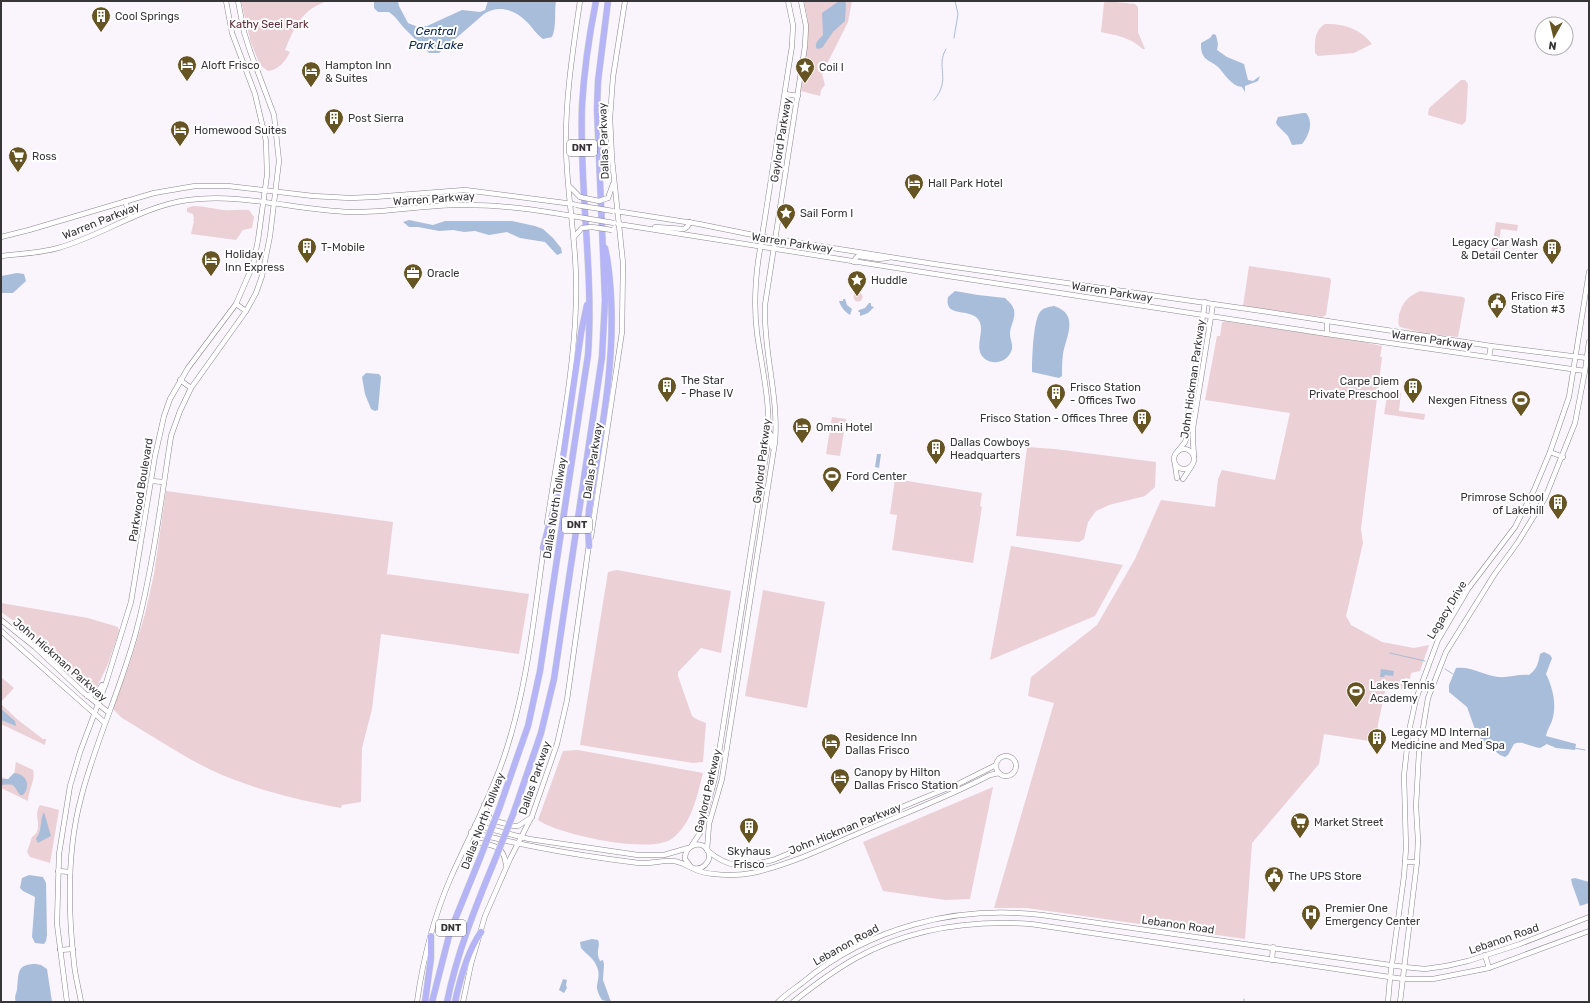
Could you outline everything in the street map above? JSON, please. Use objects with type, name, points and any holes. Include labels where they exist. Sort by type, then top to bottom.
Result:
[{"type":"highway","name":"Dallas North Tollway","points":[[432,1002],[450,932],[499,808],[528,726],[540,671],[588,355],[590,327],[582,107],[587,51],[596,1]]},
{"type":"highway","name":"DNT","points":[[447,1002],[457,959],[466,932],[514,812],[532,760],[548,706],[554,679],[602,357],[605,300],[597,109],[598,81],[608,1]]},
{"type":"highway","points":[[589,546],[589,510],[611,353],[612,311],[610,281],[608,259],[602,233]]},
{"type":"highway","points":[[543,548],[558,491],[581,333],[589,295]]},
{"type":"highway","points":[[455,1002],[459,983],[466,963],[476,939],[481,932]]},
{"type":"highway","points":[[425,1002],[431,958],[431,936]]},
{"type":"main road","name":"Parkwood Boulevard","points":[[67,1002],[57,924],[58,871],[70,786],[80,752],[98,705],[131,602],[151,481],[164,416],[180,380],[236,304],[253,265],[265,190],[268,162],[262,118],[255,94],[234,39],[226,1]]},
{"type":"main road","name":"Parkwood Boulevard","points":[[81,1002],[74,964],[70,918],[70,872],[80,800],[104,722],[115,697],[126,665],[144,599],[171,436],[183,404],[191,388],[246,311],[256,293],[262,276],[274,204],[279,154],[274,115],[250,51],[238,1]]},
{"type":"main road","points":[[417,1002],[423,966],[441,903],[504,758],[521,698],[574,340],[576,291],[574,237],[566,147],[570,70],[580,1]]},
{"type":"main road","name":"Dallas Parkway","points":[[463,1002],[471,964],[490,902],[532,816],[555,750],[567,700],[622,332],[624,281],[621,238],[615,211],[610,118],[613,76],[625,1]]},
{"type":"main road","name":"Gaylord Parkway","points":[[691,846],[699,836],[712,788],[726,712],[769,432],[768,400],[758,336],[756,291],[761,247],[793,33],[791,10],[788,1]]},
{"type":"main road","name":"Gaylord Parkway","points":[[708,850],[709,824],[722,779],[774,452],[776,406],[766,335],[766,296],[806,39],[805,19],[801,1]]},
{"type":"main road","points":[[785,94],[798,96]]},
{"type":"main road","points":[[569,186],[580,197],[599,201],[608,198],[614,180]]},
{"type":"main road","name":"Warren Parkway","points":[[1,237],[154,192],[195,186],[228,186],[313,196],[350,198],[465,190],[690,222],[763,237],[891,257],[1205,302],[1491,346],[1587,358]]},
{"type":"main road","name":"Warren Parkway","points":[[1,256],[58,248],[107,230],[131,218],[188,200],[222,198],[340,212],[365,212],[457,205],[483,205],[524,208],[854,262],[1327,334],[1585,371]]},
{"type":"main road","points":[[125,201],[131,218]]},
{"type":"main road","points":[[648,228],[660,226],[684,229],[687,228],[690,222]]},
{"type":"main road","points":[[574,237],[582,228],[592,227],[612,230],[621,238]]},
{"type":"main road","points":[[854,262],[858,256],[878,260],[891,257]]},
{"type":"main road","name":"Legacy Drive","points":[[1388,1002],[1391,965],[1405,862],[1404,775],[1409,731],[1416,699],[1438,640],[1458,604],[1504,543],[1523,514],[1550,452],[1569,397],[1589,272]]},
{"type":"main road","name":"John Hickman Parkway","points":[[1178,451],[1185,442],[1187,436],[1189,408],[1205,302]]},
{"type":"main road","points":[[236,304],[246,311]]},
{"type":"main road","name":"John Hickman Parkway","points":[[1194,456],[1192,435],[1212,304]]},
{"type":"main road","points":[[1327,321],[1327,334]]},
{"type":"main road","points":[[758,336],[766,335]]},
{"type":"main road","name":"Legacy Drive","points":[[1400,1002],[1417,862],[1418,840],[1416,806],[1419,752],[1428,698],[1446,652],[1494,575],[1518,542],[1545,498],[1575,422],[1589,342]]},
{"type":"main road","points":[[1489,357],[1491,346]]},
{"type":"main road","points":[[180,380],[191,388]]},
{"type":"main road","points":[[1189,408],[1196,409]]},
{"type":"main road","points":[[769,432],[772,436],[772,450],[774,452]]},
{"type":"main road","points":[[1176,478],[1174,456],[1178,451],[1187,449],[1192,452],[1194,461],[1183,479]]},
{"type":"main road","points":[[1550,452],[1562,457]]},
{"type":"main road","points":[[1175,462],[1182,469],[1187,469],[1192,466]]},
{"type":"main road","points":[[151,481],[164,482]]},
{"type":"main road","points":[[761,486],[768,487]]},
{"type":"main road","name":"John Hickman Parkway","points":[[1,620],[34,647],[86,696],[108,712]]},
{"type":"main road","name":"John Hickman Parkway","points":[[1,631],[104,722]]},
{"type":"main road","points":[[86,696],[97,693],[108,675]]},
{"type":"main road","points":[[726,712],[733,713]]},
{"type":"main road","points":[[1005,756],[1011,757],[1016,762],[1016,768],[1013,774],[1007,776],[999,773],[996,765],[999,759],[1005,756]]},
{"type":"main road","name":"John Hickman Parkway","points":[[708,850],[726,863],[741,866],[773,860],[960,783],[996,765]]},
{"type":"main road","name":"John Hickman Parkway","points":[[471,832],[518,844],[602,858],[645,863],[674,861],[704,872],[736,875],[777,866],[928,804],[990,775],[999,773]]},
{"type":"main road","points":[[712,788],[719,790]]},
{"type":"main road","points":[[484,805],[490,818],[495,821],[514,826],[518,826],[532,816]]},
{"type":"main road","points":[[475,825],[522,838],[653,856],[671,854],[691,846],[700,844],[708,850],[709,858],[706,864],[699,868],[691,867],[687,863],[685,857],[686,851],[691,846]]},
{"type":"main road","points":[[464,848],[475,842],[501,850],[504,854],[506,867]]},
{"type":"main road","points":[[602,858],[604,850]]},
{"type":"main road","points":[[1405,862],[1417,862]]},
{"type":"main road","points":[[58,871],[70,872]]},
{"type":"main road","name":"Lebanon Road","points":[[778,1002],[825,965],[877,937],[921,922],[967,914],[1018,912],[1404,967],[1425,968],[1446,966],[1468,961],[1520,944],[1589,917]]},
{"type":"main road","name":"Lebanon Road","points":[[793,1002],[829,975],[856,958],[887,945],[935,930],[984,923],[1015,923],[1054,927],[1403,979],[1433,979],[1489,968],[1589,931]]},
{"type":"main road","points":[[1272,960],[1273,948]]},
{"type":"main road","points":[[60,950],[73,949]]},
{"type":"main road","points":[[1485,955],[1489,968]]},
{"type":"main road","points":[[801,983],[807,991]]},
{"type":"green space","name":"Kathy Seei Park","points":[[241,1],[328,1],[319,4],[300,20],[292,33],[285,50],[290,52],[286,59],[275,69],[268,71],[260,65],[251,43]]},
{"type":"green space","points":[[804,1],[852,1],[848,22],[822,74],[825,85],[821,90],[820,96],[801,91],[808,40],[808,21]]},
{"type":"green space","points":[[1106,1],[1135,4],[1138,7],[1138,32],[1145,49],[1124,38],[1101,32],[1104,3]]},
{"type":"green space","points":[[1325,24],[1351,28],[1363,34],[1372,44],[1354,53],[1318,56],[1315,53],[1316,37],[1321,27]]},
{"type":"green space","points":[[1461,80],[1465,80],[1468,84],[1466,121],[1462,125],[1428,115],[1429,108]]},
{"type":"green space","points":[[193,206],[220,210],[249,210],[254,217],[252,228],[243,230],[236,240],[191,234],[194,219],[193,214],[187,212],[187,208]]},
{"type":"green space","points":[[1496,222],[1518,225],[1517,231],[1501,229],[1497,255],[1491,254]]},
{"type":"green space","points":[[1249,266],[1330,278],[1331,281],[1326,315],[1322,317],[1243,306]]},
{"type":"green space","points":[[1420,291],[1463,297],[1465,299],[1458,337],[1427,334],[1400,327],[1398,321],[1402,306],[1409,297]]},
{"type":"green space","points":[[856,293],[860,293],[862,297],[860,301],[856,301],[854,299],[854,295]]},
{"type":"green space","points":[[1224,321],[1382,346],[1380,357],[1382,357],[1361,529],[1363,543],[1346,616],[1351,625],[1382,642],[1414,648],[1429,645],[1420,671],[1411,673],[1410,679],[1405,678],[1403,689],[1386,687],[1378,724],[1376,742],[1324,734],[1319,764],[1252,843],[1245,939],[1027,908],[994,908],[1054,703],[1028,696],[1031,677],[1097,625],[1135,559],[1161,500],[1215,507],[1218,479],[1222,470],[1275,480],[1290,413],[1205,400],[1217,336],[1220,336],[1222,323]]},
{"type":"green space","points":[[1388,391],[1401,393],[1399,411],[1425,414],[1424,420],[1384,414]]},
{"type":"green space","points":[[832,417],[846,419],[840,456],[826,454]]},
{"type":"green space","points":[[1027,447],[1055,449],[1156,462],[1155,487],[1145,496],[1109,505],[1096,511],[1088,522],[1084,539],[1079,542],[1016,536]]},
{"type":"green space","points":[[895,479],[982,493],[980,506],[982,507],[973,563],[892,550],[897,515],[890,514]]},
{"type":"green space","points":[[166,491],[393,522],[387,574],[529,594],[519,654],[381,634],[372,709],[362,748],[361,802],[342,805],[341,808],[307,801],[239,782],[207,768],[122,718],[113,709],[131,660],[145,614],[154,574]]},
{"type":"green space","points":[[1011,546],[1123,565],[1095,616],[990,660]]},
{"type":"green space","points":[[617,570],[731,591],[721,653],[701,648],[678,672],[678,676],[692,716],[706,723],[703,762],[693,763],[580,745],[608,572]]},
{"type":"green space","points":[[763,590],[825,602],[807,708],[745,696]]},
{"type":"green space","points":[[1,603],[88,618],[118,627],[119,631],[108,664],[97,687],[89,689],[81,683],[70,670],[46,651],[24,628],[1,612]]},
{"type":"green space","points":[[1,677],[14,688],[1,702]]},
{"type":"green space","points":[[1,704],[18,720],[43,739],[46,739],[45,745],[1,724]]},
{"type":"green space","points":[[578,750],[703,773],[693,808],[685,825],[673,838],[662,843],[627,844],[565,832],[538,820],[563,751]]},
{"type":"green space","points":[[16,762],[33,770],[34,774],[28,801],[1,788],[1,777],[13,781]]},
{"type":"green space","points":[[993,787],[970,899],[945,900],[883,891],[863,842]]},
{"type":"green space","points":[[40,805],[59,810],[50,863],[30,857],[27,852],[32,837],[38,830],[37,813]]},
{"type":"water","name":"Central Park Lake","points":[[374,1],[398,1],[408,23],[418,27],[427,26],[462,10],[480,12],[485,10],[488,1],[556,1],[554,33],[552,37],[543,39],[517,14],[507,10],[495,9],[484,14],[439,53],[429,53],[389,12],[378,12],[374,8]]},
{"type":"water","points":[[839,1],[845,1],[846,4],[845,21],[833,32],[822,48],[817,49],[816,43],[823,35],[822,13]]},
{"type":"water","points":[[1213,34],[1216,35],[1218,44],[1217,50],[1227,57],[1244,64],[1248,80],[1253,81],[1260,76],[1258,81],[1245,86],[1245,92],[1242,87],[1231,82],[1215,64],[1204,56],[1201,43],[1210,38]]},
{"type":"water","points":[[1306,113],[1310,121],[1310,129],[1302,144],[1292,145],[1288,136],[1276,122],[1278,117]]},
{"type":"water","points":[[409,220],[433,225],[445,221],[512,221],[543,229],[561,248],[562,253],[557,255],[545,242],[520,238],[507,232],[489,235],[475,231],[439,231],[409,227],[403,222]]},
{"type":"water","points":[[17,273],[24,274],[26,281],[13,293],[1,293],[1,276]]},
{"type":"water","points":[[1546,290],[1565,292],[1564,299],[1562,301],[1549,298],[1550,293]]},
{"type":"water","points":[[955,291],[1005,298],[1012,305],[1014,319],[1010,334],[1012,349],[1008,357],[997,362],[985,359],[981,354],[979,344],[981,332],[980,322],[972,315],[957,312],[949,307],[948,297]]},
{"type":"water","points":[[843,299],[845,299],[847,305],[852,309],[850,315],[844,310],[839,301],[843,301]]},
{"type":"water","points":[[869,303],[871,303],[871,306],[874,307],[868,313],[860,316],[860,312],[858,312],[859,310],[865,308]]},
{"type":"water","points":[[1054,306],[1067,314],[1069,320],[1062,362],[1062,376],[1059,378],[1032,372],[1033,341],[1038,317],[1040,312],[1048,307]]},
{"type":"water","points":[[366,373],[379,374],[381,377],[378,410],[375,411],[371,409],[365,394],[362,377]]},
{"type":"water","points":[[877,454],[881,454],[879,468],[875,467]]},
{"type":"water","points":[[1544,652],[1552,658],[1546,674],[1551,685],[1554,703],[1552,721],[1546,736],[1576,744],[1575,750],[1556,748],[1547,744],[1540,748],[1523,743],[1517,743],[1514,744],[1508,755],[1505,757],[1500,755],[1481,740],[1476,732],[1467,707],[1449,692],[1449,685],[1456,668],[1472,669],[1498,677],[1529,675],[1537,666],[1540,654]]},
{"type":"water","points":[[1381,669],[1394,671],[1393,676],[1385,675],[1384,677],[1380,677]]},
{"type":"water","points":[[1,709],[15,721],[16,726],[1,720]]},
{"type":"water","points":[[14,773],[25,778],[27,788],[23,795],[20,795],[13,786],[1,785],[1,779],[8,779]]},
{"type":"water","points":[[44,812],[51,836],[38,843],[36,839],[40,832]]},
{"type":"water","points":[[29,875],[43,877],[46,883],[47,935],[44,944],[35,943],[32,937],[35,897],[20,888],[22,878]]},
{"type":"water","points":[[1575,878],[1589,882],[1589,903],[1580,906],[1571,879]]},
{"type":"water","points":[[592,939],[598,940],[599,942],[599,957],[600,961],[603,960],[604,964],[603,980],[611,1002],[601,999],[597,987],[599,974],[596,964],[581,948],[580,942]]},
{"type":"water","points":[[36,964],[47,969],[52,1002],[16,1002],[15,997],[20,971],[25,966]]},
{"type":"water","points":[[563,979],[567,980],[567,988],[564,993],[559,990]]},
{"type":"waterway","points":[[954,38],[958,14],[955,1]]},
{"type":"waterway","points":[[934,100],[942,86],[942,62],[946,49]]},
{"type":"waterway","points":[[1390,653],[1425,661]]},
{"type":"waterway","points":[[1445,669],[1453,674]]},
{"type":"waterway","points":[[1574,748],[1585,750]]},
{"type":"place","name":"Cool Springs","points":[[101,33]]},
{"type":"place","name":"Aloft Frisco","points":[[187,82]]},
{"type":"place","name":"Coil I","points":[[805,84]]},
{"type":"place","name":"Hampton Inn & Suites","points":[[311,88]]},
{"type":"place","name":"Post Sierra","points":[[334,135]]},
{"type":"place","name":"Homewood Suites","points":[[180,147]]},
{"type":"place","name":"Ross","points":[[18,173]]},
{"type":"place","name":"Hall Park Hotel","points":[[914,200]]},
{"type":"place","name":"Sail Form I","points":[[786,230]]},
{"type":"place","name":"T-Mobile","points":[[307,264]]},
{"type":"place","name":"Legacy Car Wash & Detail Center","points":[[1552,265]]},
{"type":"place","name":"Holiday Inn Express","points":[[211,277]]},
{"type":"place","name":"Oracle","points":[[413,290]]},
{"type":"place","name":"Huddle","points":[[857,297]]},
{"type":"place","name":"Frisco Fire Station #3","points":[[1497,319]]},
{"type":"place","name":"The Star - Phase IV","points":[[667,403]]},
{"type":"place","name":"Carpe Diem Private Preschool","points":[[1413,404]]},
{"type":"place","name":"Frisco Station - Offices Two","points":[[1056,410]]},
{"type":"place","name":"Nexgen Fitness","points":[[1521,417]]},
{"type":"place","name":"Frisco Station - Offices Three","points":[[1142,435]]},
{"type":"place","name":"Omni Hotel","points":[[802,444]]},
{"type":"place","name":"Dallas Cowboys Headquarters","points":[[936,465]]},
{"type":"place","name":"Ford Center","points":[[832,493]]},
{"type":"place","name":"Primrose School of Lakehill","points":[[1558,520]]},
{"type":"place","name":"Lakes Tennis Academy","points":[[1356,708]]},
{"type":"place","name":"Legacy MD Internal Medicine and Med Spa","points":[[1377,755]]},
{"type":"place","name":"Residence Inn Dallas Frisco","points":[[831,760]]},
{"type":"place","name":"Canopy by Hilton Dallas Frisco Station","points":[[840,795]]},
{"type":"place","name":"Market Street","points":[[1300,839]]},
{"type":"place","name":"Skyhaus Frisco","points":[[749,844]]},
{"type":"place","name":"The UPS Store","points":[[1274,893]]},
{"type":"place","name":"Premier One Emergency Center","points":[[1311,931]]}]
